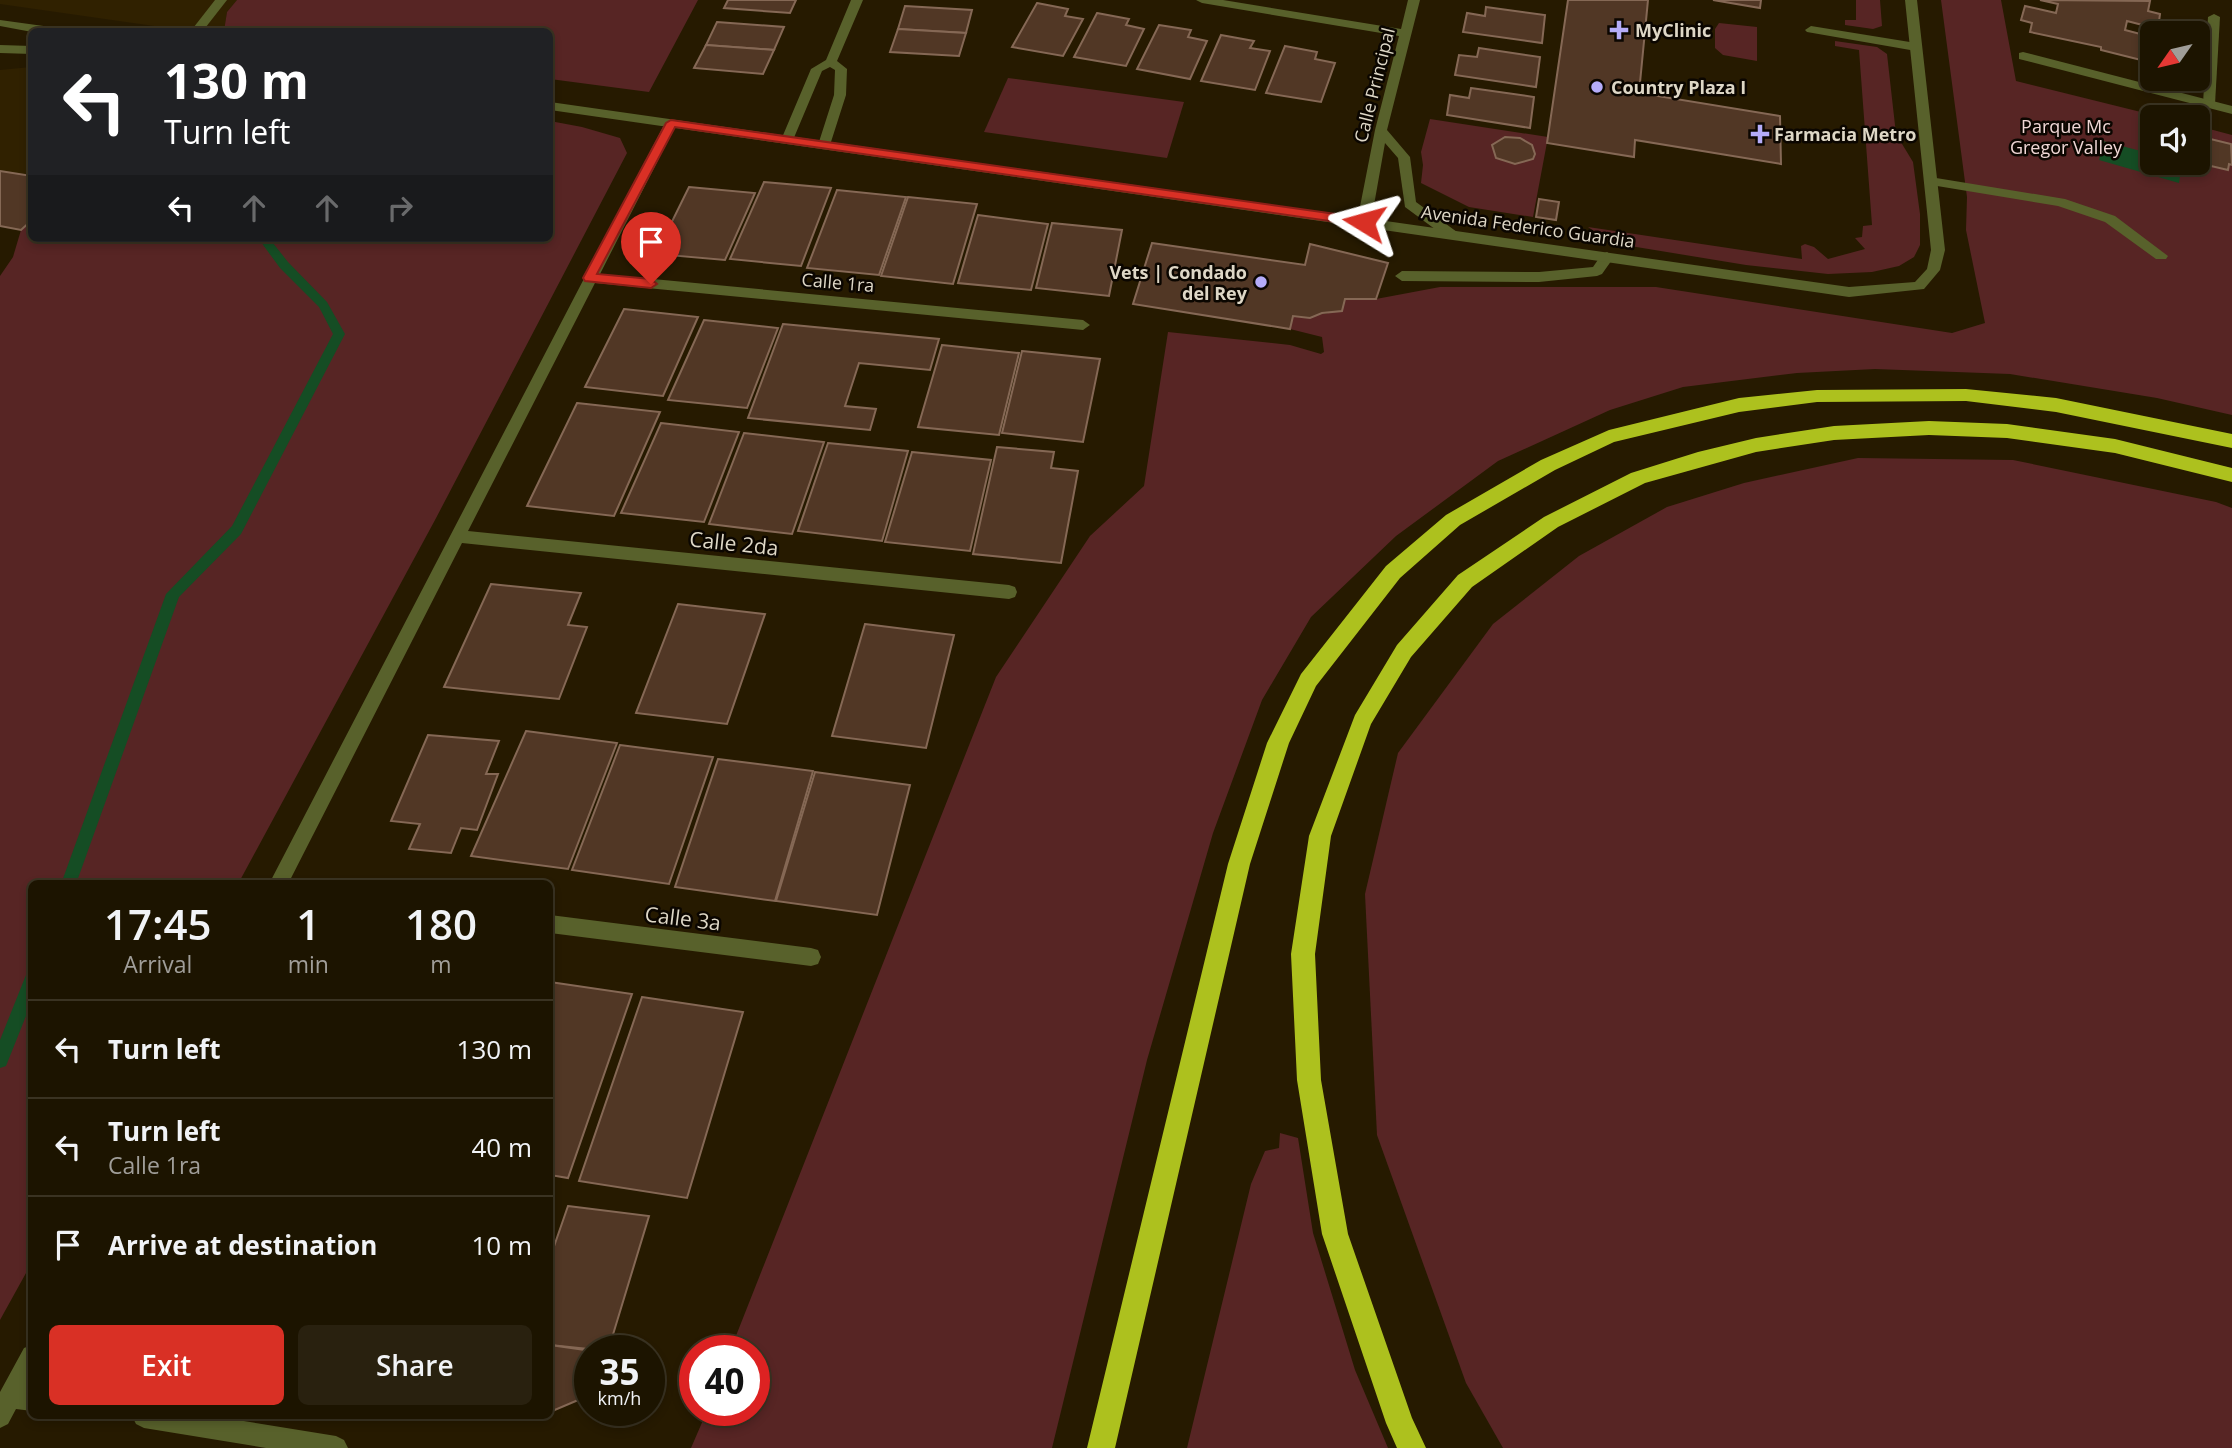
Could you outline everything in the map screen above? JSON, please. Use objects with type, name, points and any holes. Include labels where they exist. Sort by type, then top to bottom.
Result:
[{"type":"highway","points":[[1101,1448],[1239,864],[1278,743],[1308,680],[1393,572],[1453,520],[1548,465],[1609,437],[1739,405],[1817,396],[1966,395],[2056,405],[2232,441]]},
{"type":"highway","points":[[1412,1448],[1400,1423],[1335,1234],[1309,1080],[1303,954],[1320,835],[1362,721],[1405,651],[1465,581],[1551,522],[1638,478],[1698,459],[1756,445],[1861,431],[1929,428],[2007,431],[2115,446],[2232,475]]},
{"type":"street","points":[[199,28],[221,0]]},
{"type":"street","points":[[788,140],[817,69],[831,62],[857,0]]},
{"type":"street","points":[[1202,0],[1404,33]]},
{"type":"street","name":"Calle Principal","points":[[1364,222],[1370,179],[1414,0]]},
{"type":"street","points":[[1911,0],[1930,181],[2060,202],[2110,219],[2161,256]]},
{"type":"street","points":[[2209,104],[2214,17]]},
{"type":"street","points":[[0,23],[32,28]]},
{"type":"street","points":[[1811,30],[1916,47]]},
{"type":"street","points":[[0,49],[28,50]]},
{"type":"street","points":[[2023,55],[2232,110]]},
{"type":"street","points":[[824,145],[840,95],[841,69],[831,62]]},
{"type":"street","name":"Avenida Federico Guardia","points":[[553,106],[1849,292],[1919,286],[1933,270],[1938,250],[1930,181]]},
{"type":"street","points":[[280,880],[671,123]]},
{"type":"street","points":[[1381,131],[1404,157],[1410,205],[1452,235]]},
{"type":"street","points":[[1402,276],[1563,274],[1597,271],[1607,257]]},
{"type":"street","name":"Calle 1ra","points":[[589,278],[1083,325]]},
{"type":"street","name":"Calle 2da","points":[[456,536],[1009,592]]},
{"type":"street","name":"Calle 3a","points":[[553,925],[811,957]]},
{"type":"street","points":[[14,1404],[28,1367]]},
{"type":"street","points":[[162,1419],[336,1448]]},
{"type":"shaded area","points":[[0,0],[237,0],[227,12],[225,28],[168,28],[0,4]]},
{"type":"shaded area","points":[[28,67],[28,223],[21,230],[0,226],[0,70]]},
{"type":"shaded area","points":[[2103,141],[2140,151],[2140,172],[2099,160]]},
{"type":"shaded area","points":[[2151,175],[2180,175],[2179,183]]},
{"type":"green space","points":[[237,0],[698,0],[649,92],[553,79],[553,28],[224,28],[227,12]]},
{"type":"green space","points":[[1856,0],[1880,0],[1882,26],[1873,29],[1845,25],[1845,20],[1856,20]]},
{"type":"green space","name":"Parque Mc Gregor Valley","points":[[1941,0],[2001,0],[2016,81],[2140,112],[2140,175],[2210,175],[2210,129],[2232,135],[2232,415],[2157,398],[2010,374],[1875,369],[1797,373],[1683,387],[1610,410],[1498,461],[1396,536],[1311,617],[1262,700],[1213,833],[1147,1060],[1052,1448],[691,1448],[701,1426],[770,1426],[770,1335],[736,1335],[996,677],[1090,536],[1144,486],[1168,332],[1290,345],[1321,354],[1324,352],[1322,337],[1290,329],[1293,316],[1342,311],[1345,299],[1376,299],[1440,287],[1656,287],[1952,333],[1985,323],[1966,230],[1967,197]]},
{"type":"green space","points":[[1719,23],[1757,27],[1757,61],[1723,55],[1715,48],[1715,29]]},
{"type":"green space","points":[[1835,41],[1877,47],[1887,54],[1896,134],[1913,162],[1920,214],[1920,245],[1914,257],[1899,266],[1872,272],[1828,274],[1746,265],[1612,243],[1588,227],[1802,259],[1801,246],[1805,244],[1814,247],[1828,259],[1865,249],[1855,238],[1862,237],[1863,226],[1872,225],[1859,50],[1835,46]]},
{"type":"green space","points":[[1008,78],[1184,102],[1167,158],[984,132]]},
{"type":"green space","points":[[1430,119],[1548,137],[1533,217],[1469,207],[1421,183],[1421,152]]},
{"type":"green space","points":[[553,122],[620,138],[627,153],[435,520],[240,880],[28,880],[28,1269],[0,1320],[0,276],[13,257],[21,230],[28,223],[28,242],[553,242]]},
{"type":"green space","points":[[1858,458],[2013,460],[2216,502],[2232,508],[2232,1448],[1503,1448],[1466,1383],[1377,1135],[1365,894],[1398,753],[1493,624],[1579,556],[1667,507],[1744,483]]},
{"type":"green space","points":[[1280,1133],[1298,1138],[1313,1233],[1355,1370],[1388,1448],[1187,1448],[1251,1184],[1265,1151],[1279,1148]]},
{"type":"building","points":[[728,0],[796,0],[790,13],[724,8]]},
{"type":"building","name":"Country Plaza I","points":[[1568,0],[1648,0],[1639,93],[1780,116],[1781,164],[1635,140],[1634,157],[1547,143]]},
{"type":"building","points":[[1713,0],[1761,0],[1760,8]]},
{"type":"building","points":[[2040,0],[2150,1],[2148,11],[2160,14],[2159,21],[2140,21],[2140,24],[2127,21],[2125,30],[2140,34],[2140,60],[2101,50],[2101,47],[2030,32],[2032,23],[2021,20],[2025,6],[2056,13],[2058,4]]},
{"type":"building","points":[[1037,3],[1068,9],[1065,16],[1083,19],[1063,56],[1012,47]]},
{"type":"building","points":[[905,6],[972,10],[966,33],[898,29]]},
{"type":"building","points":[[1486,7],[1545,15],[1542,43],[1463,32],[1467,13],[1485,16]]},
{"type":"building","points":[[1097,13],[1129,19],[1126,25],[1144,29],[1126,66],[1074,57]]},
{"type":"building","points":[[717,22],[784,27],[774,50],[706,45]]},
{"type":"building","points":[[1159,25],[1191,30],[1188,37],[1207,41],[1190,79],[1137,69]]},
{"type":"building","points":[[898,29],[966,33],[959,56],[890,52]]},
{"type":"building","points":[[1221,35],[1254,41],[1250,48],[1270,51],[1255,90],[1201,81]]},
{"type":"building","points":[[706,45],[774,50],[763,74],[694,68]]},
{"type":"building","points":[[1285,46],[1317,52],[1315,59],[1335,63],[1321,102],[1266,93]]},
{"type":"building","points":[[1479,48],[1540,57],[1536,87],[1455,75],[1459,55],[1477,57]]},
{"type":"building","points":[[1471,88],[1534,97],[1530,128],[1447,115],[1450,95],[1469,98]]},
{"type":"building","points":[[1505,137],[1520,138],[1532,145],[1535,154],[1533,159],[1515,164],[1496,158],[1492,145]]},
{"type":"building","points":[[2210,139],[2231,144],[2232,165],[2229,164],[2228,170],[2210,166]]},
{"type":"building","points":[[0,171],[28,175],[28,224],[21,230],[0,226]]},
{"type":"building","points":[[764,182],[831,188],[801,266],[730,259]]},
{"type":"building","points":[[689,187],[755,193],[725,260],[656,254]]},
{"type":"building","points":[[837,190],[906,197],[879,275],[807,268]]},
{"type":"building","points":[[908,197],[977,204],[953,284],[881,276]]},
{"type":"building","points":[[1539,199],[1559,202],[1556,220],[1536,217]]},
{"type":"building","points":[[978,215],[1048,224],[1031,290],[958,283]]},
{"type":"building","points":[[1052,223],[1122,230],[1109,296],[1036,288]]},
{"type":"building","name":"Vets | Condado del Rey","points":[[1152,243],[1305,265],[1310,244],[1388,263],[1376,299],[1345,299],[1342,311],[1322,313],[1310,318],[1293,316],[1290,329],[1133,304]]},
{"type":"building","points":[[624,309],[698,317],[663,396],[585,387]]},
{"type":"building","points":[[704,320],[778,328],[747,408],[668,400]]},
{"type":"building","points":[[783,324],[939,339],[930,370],[859,363],[845,406],[876,409],[870,430],[748,418]]},
{"type":"building","points":[[942,345],[1019,353],[999,435],[918,427]]},
{"type":"building","points":[[1022,351],[1100,359],[1083,442],[1002,433]]},
{"type":"building","points":[[577,403],[660,412],[614,516],[527,506]]},
{"type":"building","points":[[661,423],[739,432],[704,522],[621,513]]},
{"type":"building","points":[[744,433],[824,442],[792,534],[709,524]]},
{"type":"building","points":[[828,443],[908,451],[882,541],[798,531]]},
{"type":"building","points":[[997,447],[1054,452],[1051,468],[1078,471],[1061,563],[973,554]]},
{"type":"building","points":[[912,452],[991,460],[970,551],[885,542]]},
{"type":"building","points":[[491,584],[581,593],[568,625],[587,627],[559,699],[444,687]]},
{"type":"building","points":[[678,604],[765,614],[727,724],[636,713]]},
{"type":"building","points":[[865,624],[954,635],[926,748],[832,736]]},
{"type":"building","points":[[526,731],[617,743],[568,869],[471,856]]},
{"type":"building","points":[[428,735],[499,741],[486,774],[498,774],[477,830],[461,828],[451,853],[409,849],[420,824],[391,821]]},
{"type":"building","points":[[620,745],[713,757],[669,884],[572,870]]},
{"type":"building","points":[[718,759],[813,771],[775,901],[675,887]]},
{"type":"building","points":[[815,772],[910,785],[877,915],[776,901]]},
{"type":"building","points":[[553,982],[632,994],[568,1178],[553,1176]]},
{"type":"building","points":[[642,997],[743,1012],[687,1198],[579,1181]]},
{"type":"building","points":[[568,1206],[649,1216],[613,1335],[574,1335],[574,1347],[553,1345],[553,1249]]},
{"type":"building","points":[[553,1345],[574,1348],[574,1402],[553,1411]]},
{"type":"waterway","points":[[69,880],[173,594],[237,530],[339,334],[323,305],[284,265],[266,242]]},
{"type":"waterway","points":[[0,1060],[28,990]]},
{"type":"place","name":"MyClinic","points":[[1619,30]]},
{"type":"place","name":"Country Plaza I","points":[[1597,87]]},
{"type":"place","name":"Farmacia Metro","points":[[1760,134]]},
{"type":"place","name":"Vets | Condado del Rey","points":[[1261,282]]},
{"type":"route","points":[[651,284],[589,278],[671,123],[1364,222]]}]
